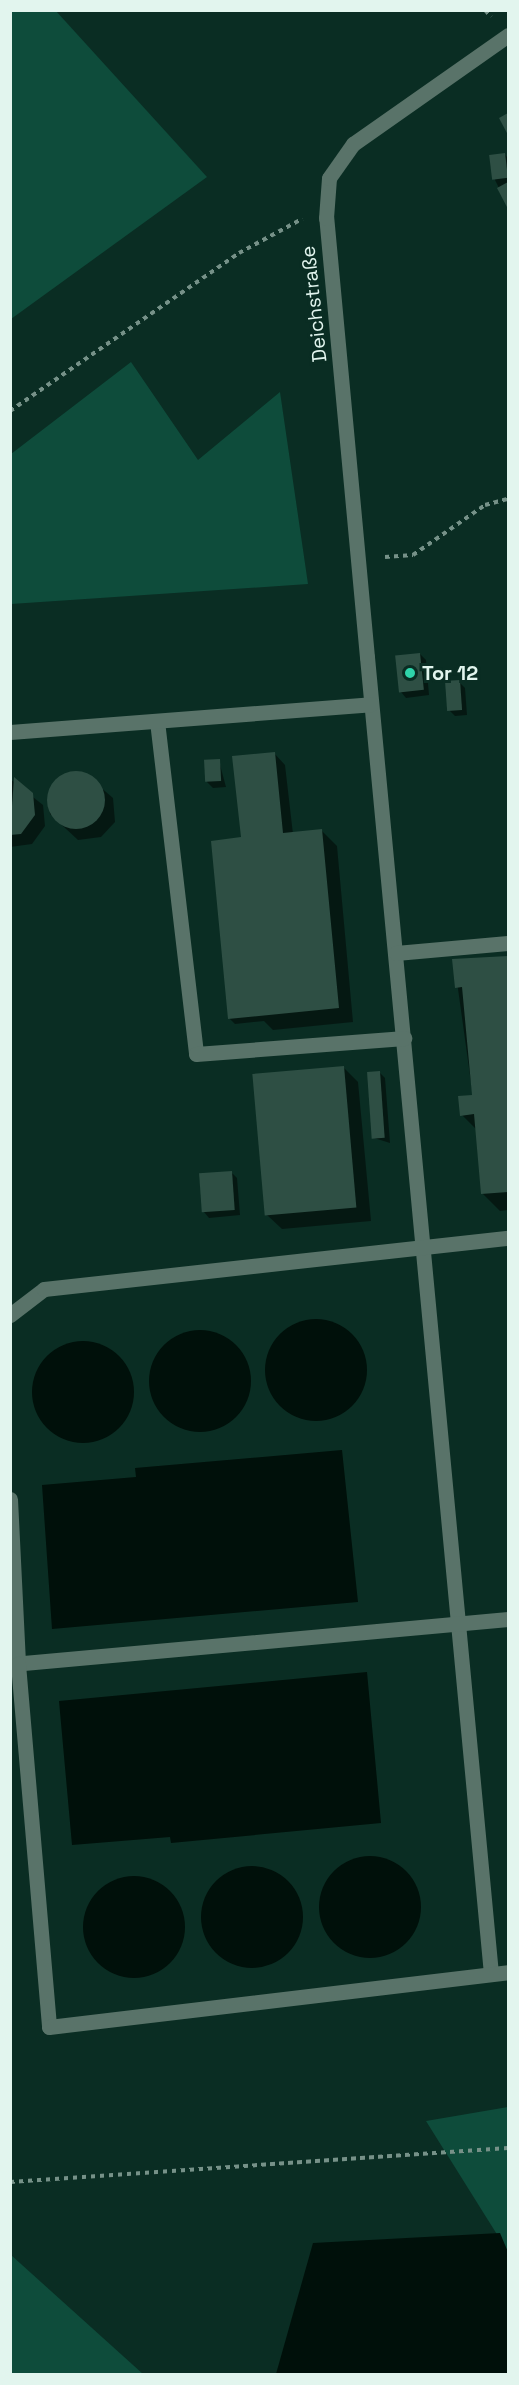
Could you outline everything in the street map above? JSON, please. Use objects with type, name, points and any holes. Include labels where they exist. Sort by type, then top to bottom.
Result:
[{"type":"street","name":"Deichstraße","points":[[491,1973],[396,953],[366,657],[360,558],[327,218],[329,178],[353,144],[508,35]]},
{"type":"street","points":[[10,732],[371,704]]},
{"type":"street","points":[[158,721],[196,1054],[404,1038]]},
{"type":"street","points":[[396,953],[508,943]]},
{"type":"street","points":[[10,1315],[44,1289],[423,1244],[508,1238]]},
{"type":"street","points":[[10,1499],[18,1664],[49,2027],[508,1972]]},
{"type":"street","points":[[18,1664],[508,1619]]},
{"type":"path","points":[[10,411],[292,220],[327,218]]},
{"type":"path","points":[[360,558],[413,555],[485,505],[508,499]]},
{"type":"path","points":[[10,2182],[508,2148]]},
{"type":"green space","points":[[11,10],[56,11],[207,177],[11,319]]},
{"type":"green space","points":[[131,362],[198,460],[280,392],[308,584],[11,604],[11,454]]},
{"type":"green space","points":[[508,2107],[508,2252],[426,2121]]},
{"type":"green space","points":[[11,2255],[143,2374],[11,2374]]},
{"type":"shaded area","points":[[316,1319],[335,1323],[352,1334],[363,1351],[367,1370],[363,1389],[352,1406],[335,1417],[316,1421],[297,1417],[280,1406],[269,1389],[265,1370],[269,1351],[280,1334],[297,1323]]},
{"type":"shaded area","points":[[200,1330],[219,1334],[236,1345],[247,1362],[251,1381],[247,1400],[236,1417],[219,1428],[200,1432],[181,1428],[164,1417],[153,1400],[149,1381],[153,1362],[164,1345],[181,1334]]},
{"type":"shaded area","points":[[83,1341],[102,1345],[119,1356],[130,1373],[134,1392],[130,1411],[119,1428],[102,1439],[83,1443],[64,1439],[47,1428],[36,1411],[32,1392],[36,1373],[47,1356],[64,1345]]},
{"type":"shaded area","points":[[342,1450],[358,1602],[52,1629],[42,1485],[136,1477],[135,1468]]},
{"type":"shaded area","points":[[367,1672],[381,1823],[171,1843],[170,1837],[72,1845],[59,1701]]},
{"type":"shaded area","points":[[370,1856],[389,1860],[406,1871],[417,1888],[421,1907],[417,1926],[406,1943],[389,1954],[370,1958],[351,1954],[334,1943],[323,1926],[319,1907],[323,1888],[334,1871],[351,1860]]},
{"type":"shaded area","points":[[252,1866],[271,1870],[288,1881],[299,1898],[303,1917],[299,1936],[288,1953],[271,1964],[252,1968],[233,1964],[216,1953],[205,1936],[201,1917],[205,1898],[216,1881],[233,1870]]},
{"type":"shaded area","points":[[134,1876],[153,1880],[170,1891],[181,1908],[185,1927],[181,1946],[170,1963],[153,1974],[134,1978],[115,1974],[98,1963],[87,1946],[83,1927],[87,1908],[98,1891],[115,1880]]},
{"type":"shaded area","points":[[500,2233],[508,2252],[508,2374],[276,2374],[313,2243]]},
{"type":"building","points":[[508,113],[508,135],[499,118]]},
{"type":"building","points":[[505,153],[508,178],[492,180],[489,155]]},
{"type":"building","points":[[508,182],[508,209],[497,188]]},
{"type":"building","name":"Tor 12","points":[[420,653],[424,690],[399,692],[395,656]]},
{"type":"building","points":[[460,680],[462,710],[447,711],[445,681]]},
{"type":"building","points":[[275,752],[283,833],[322,829],[339,1008],[228,1019],[211,841],[241,837],[232,756]]},
{"type":"building","points":[[220,759],[221,781],[205,782],[204,760]]},
{"type":"building","points":[[76,771],[87,773],[100,784],[105,800],[103,811],[92,824],[76,829],[65,827],[52,816],[47,800],[49,789],[60,776]]},
{"type":"building","points":[[14,777],[33,793],[35,815],[21,834],[10,835]]},
{"type":"building","points":[[508,956],[508,1192],[481,1194],[474,1114],[460,1116],[458,1096],[472,1095],[462,987],[455,988],[452,959]]},
{"type":"building","points":[[344,1066],[356,1207],[265,1215],[252,1074]]},
{"type":"building","points":[[380,1071],[385,1138],[372,1139],[367,1072]]},
{"type":"building","points":[[232,1171],[235,1210],[202,1212],[199,1173]]},
{"type":"place","name":"Tor 12","points":[[410,673]]}]
